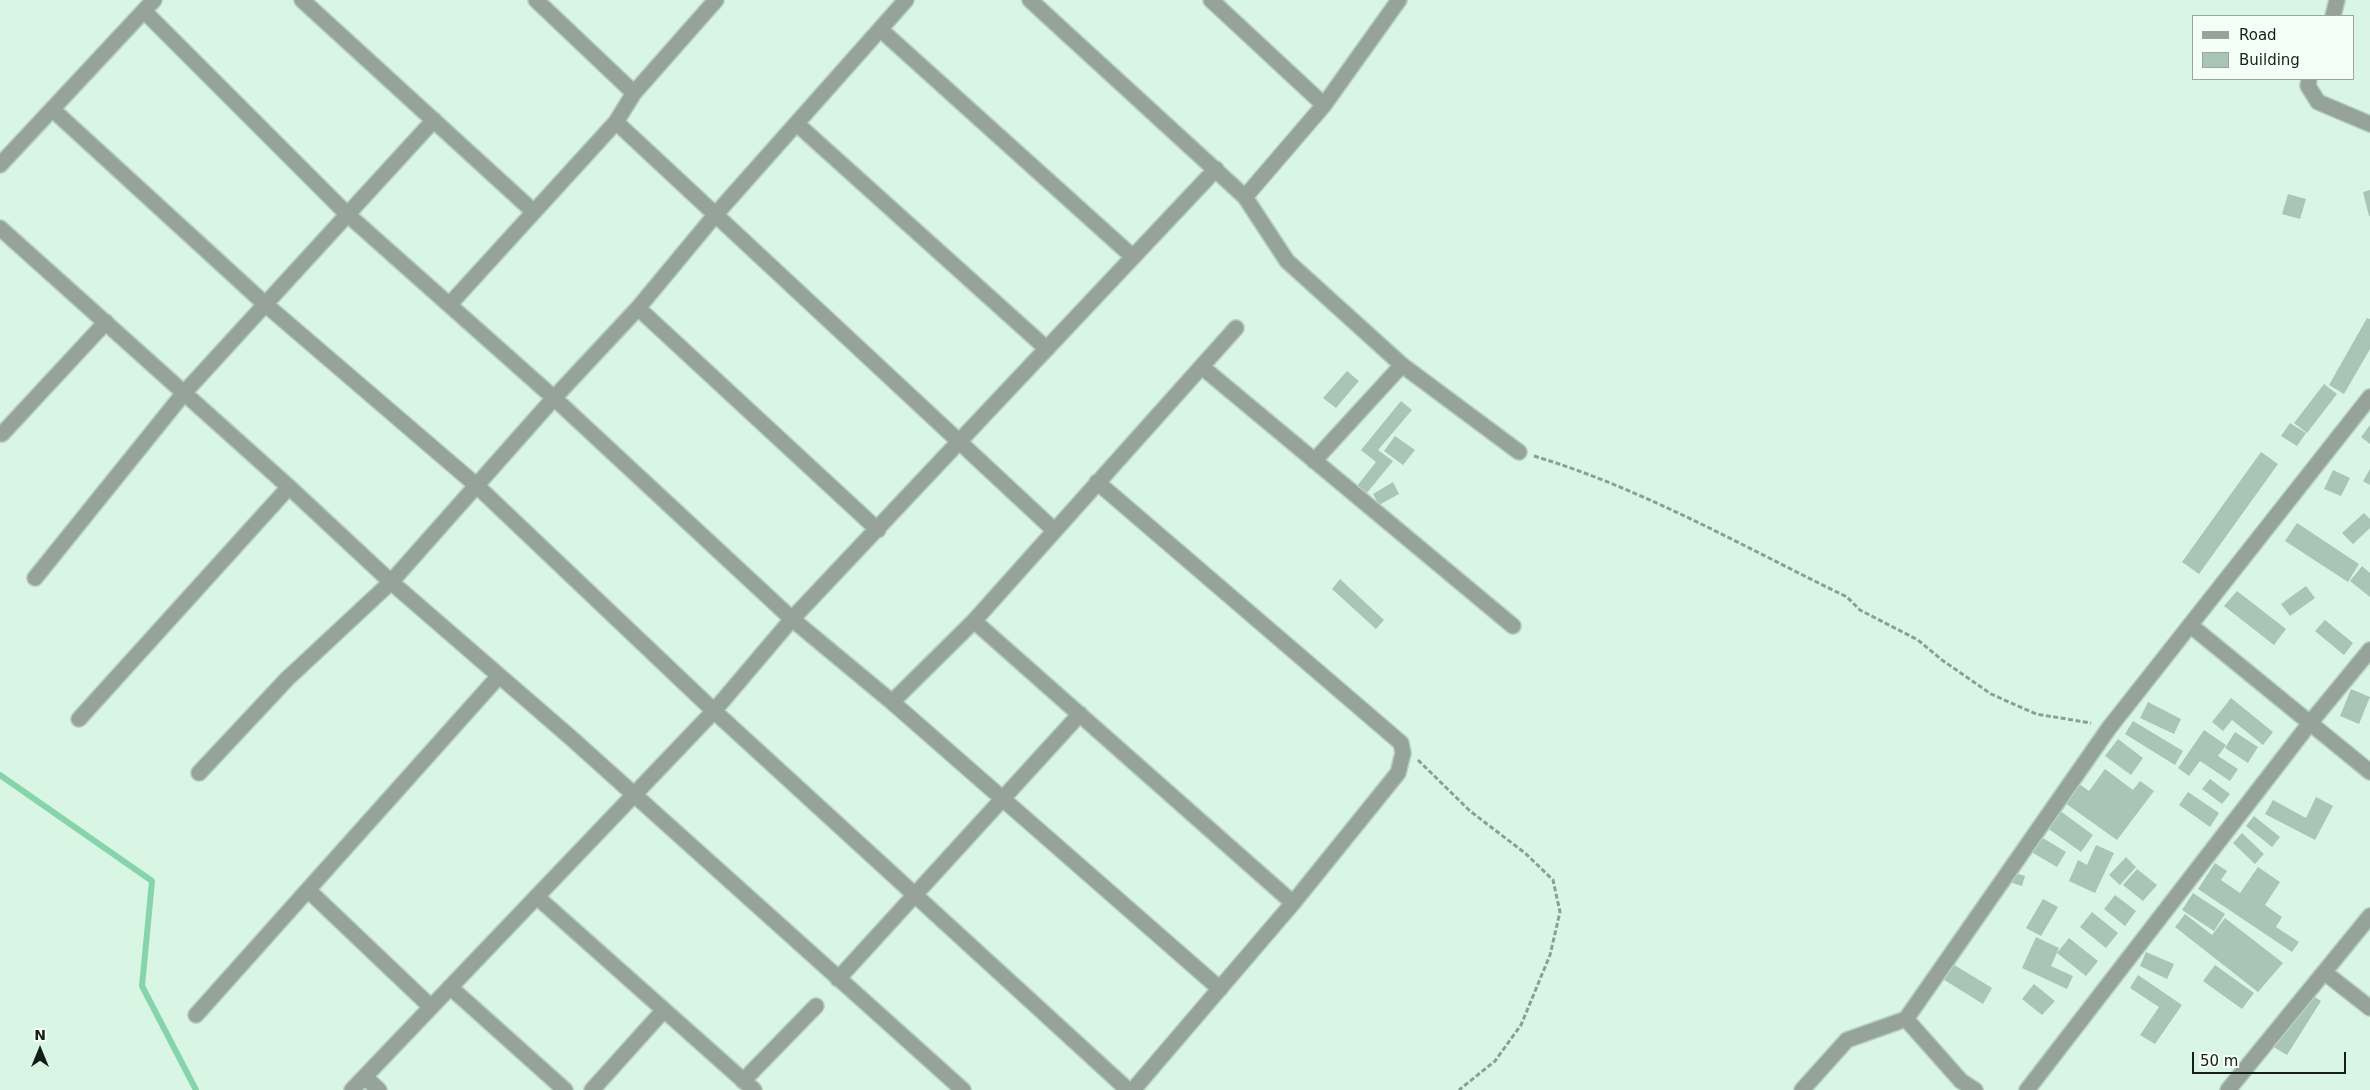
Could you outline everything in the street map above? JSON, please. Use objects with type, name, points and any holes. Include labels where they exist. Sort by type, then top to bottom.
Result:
[{"type":"street","points":[[302,0],[534,212]]},
{"type":"street","points":[[536,0],[634,94]]},
{"type":"street","points":[[450,304],[616,122],[634,94],[716,0]]},
{"type":"street","points":[[199,773],[287,679],[391,582],[554,398],[638,308],[716,214],[906,0]]},
{"type":"street","points":[[1030,0],[1245,197],[1287,262],[1402,365],[1519,452]]},
{"type":"street","points":[[1211,0],[1324,105]]},
{"type":"street","points":[[1245,197],[1324,105],[1399,0]]},
{"type":"street","points":[[2333,15],[2337,0]]},
{"type":"street","points":[[0,165],[149,6],[347,214],[554,398],[792,619],[892,702],[1220,989]]},
{"type":"street","points":[[881,30],[1134,257]]},
{"type":"street","points":[[2309,80],[2308,86],[2318,102],[2370,124]]},
{"type":"street","points":[[52,109],[265,304],[476,485],[714,711],[1128,1090]]},
{"type":"street","points":[[35,578],[184,393],[434,120]]},
{"type":"street","points":[[616,122],[959,444],[1054,530]]},
{"type":"street","points":[[797,124],[1047,349]]},
{"type":"street","points":[[352,1090],[714,711],[792,619],[1216,170]]},
{"type":"street","points":[[0,228],[289,487],[391,582],[635,795],[962,1090]]},
{"type":"street","points":[[638,308],[878,530]]},
{"type":"street","points":[[2,434],[106,322]]},
{"type":"street","points":[[892,702],[974,621],[1236,328]]},
{"type":"street","points":[[1314,461],[1402,365]]},
{"type":"street","points":[[1202,367],[1513,626]]},
{"type":"street","points":[[1802,1090],[1847,1040],[1906,1018],[2109,728],[2370,397]]},
{"type":"street","points":[[1097,482],[1401,743],[1403,754],[1398,773],[1293,903],[1133,1090]]},
{"type":"street","points":[[79,719],[289,487]]},
{"type":"street","points":[[974,621],[1293,903]]},
{"type":"street","points":[[2190,625],[2370,772]]},
{"type":"street","points":[[2028,1090],[2310,723],[2370,650]]},
{"type":"street","points":[[196,1016],[499,676]]},
{"type":"street","points":[[838,979],[1080,714]]},
{"type":"street","points":[[308,890],[432,1007]]},
{"type":"street","points":[[537,897],[748,1085],[816,1006]]},
{"type":"street","points":[[2228,1090],[2370,916]]},
{"type":"street","points":[[2324,972],[2370,1008]]},
{"type":"street","points":[[450,987],[565,1090]]},
{"type":"street","points":[[592,1090],[664,1010]]},
{"type":"street","points":[[1906,1018],[1957,1085],[1976,1090]]},
{"type":"street","points":[[365,1077],[380,1090]]},
{"type":"path","points":[[1519,452],[1565,466],[1624,489],[1688,518],[1847,597],[1860,610],[1918,640],[1942,660],[1991,694],[2036,714],[2109,728]]},
{"type":"path","points":[[1401,743],[1470,811],[1524,853],[1553,880],[1560,912],[1550,955],[1522,1025],[1495,1061],[1459,1090]]},
{"type":"building","points":[[2370,190],[2370,216],[2369,216],[2363,192]]},
{"type":"building","points":[[2288,194],[2306,199],[2300,219],[2282,214]]},
{"type":"building","points":[[2367,318],[2370,319],[2370,349],[2344,394],[2329,385]]},
{"type":"building","points":[[1347,371],[1359,381],[1336,408],[1323,398]]},
{"type":"building","points":[[2324,384],[2337,394],[2307,433],[2294,423]]},
{"type":"building","points":[[1401,401],[1412,410],[1378,450],[1393,461],[1366,494],[1357,486],[1376,462],[1361,450]]},
{"type":"building","points":[[2290,423],[2306,433],[2297,446],[2281,436]]},
{"type":"building","points":[[2370,425],[2370,444],[2361,437]]},
{"type":"building","points":[[1395,436],[1415,450],[1403,465],[1384,451]]},
{"type":"building","points":[[2261,452],[2278,464],[2199,574],[2182,562]]},
{"type":"building","points":[[2370,469],[2370,485],[2363,481]]},
{"type":"building","points":[[2333,470],[2350,478],[2341,496],[2324,489]]},
{"type":"building","points":[[1393,482],[1399,494],[1379,505],[1373,494]]},
{"type":"building","points":[[2364,513],[2370,519],[2370,528],[2353,544],[2342,533]]},
{"type":"building","points":[[2297,523],[2359,564],[2348,582],[2285,541]]},
{"type":"building","points":[[2362,566],[2370,573],[2370,597],[2350,581]]},
{"type":"building","points":[[1340,579],[1384,620],[1376,629],[1332,589]]},
{"type":"building","points":[[2306,586],[2315,598],[2290,616],[2281,604]]},
{"type":"building","points":[[2237,591],[2286,629],[2274,645],[2224,606]]},
{"type":"building","points":[[2325,620],[2353,643],[2344,655],[2315,631]]},
{"type":"building","points":[[2351,689],[2370,697],[2359,724],[2340,716]]},
{"type":"building","points":[[2231,698],[2273,732],[2263,745],[2232,720],[2223,731],[2212,722]]},
{"type":"building","points":[[2148,702],[2181,719],[2174,734],[2140,718]]},
{"type":"building","points":[[2133,721],[2183,751],[2175,765],[2125,734]]},
{"type":"building","points":[[2204,730],[2226,745],[2218,756],[2238,769],[2230,781],[2200,761],[2189,776],[2178,768]]},
{"type":"building","points":[[2235,732],[2258,747],[2248,763],[2225,748]]},
{"type":"building","points":[[2118,739],[2143,758],[2131,775],[2105,756]]},
{"type":"building","points":[[2105,769],[2133,790],[2140,781],[2154,791],[2117,840],[2065,803],[2079,784],[2089,791]]},
{"type":"building","points":[[2210,779],[2230,794],[2222,804],[2202,789]]},
{"type":"building","points":[[2188,792],[2219,813],[2210,827],[2179,805]]},
{"type":"building","points":[[2316,797],[2333,806],[2315,840],[2265,814],[2273,800],[2306,818]]},
{"type":"building","points":[[2059,810],[2093,835],[2081,852],[2046,827]]},
{"type":"building","points":[[2254,816],[2280,837],[2272,847],[2246,826]]},
{"type":"building","points":[[2242,833],[2264,854],[2255,864],[2233,843]]},
{"type":"building","points":[[2038,835],[2066,852],[2057,867],[2028,850]]},
{"type":"building","points":[[2096,845],[2114,853],[2095,893],[2069,881],[2078,860],[2087,865]]},
{"type":"building","points":[[2126,857],[2136,867],[2120,885],[2109,875]]},
{"type":"building","points":[[2215,863],[2227,871],[2221,880],[2240,893],[2258,867],[2280,882],[2265,905],[2282,917],[2276,927],[2299,942],[2292,952],[2198,889]]},
{"type":"building","points":[[2137,869],[2157,885],[2143,901],[2123,885]]},
{"type":"building","points":[[2009,871],[2025,876],[2022,886],[2006,881]]},
{"type":"building","points":[[2193,893],[2225,914],[2214,931],[2182,910]]},
{"type":"building","points":[[2115,895],[2136,911],[2125,926],[2104,909]]},
{"type":"building","points":[[2043,899],[2058,907],[2041,936],[2026,928]]},
{"type":"building","points":[[2092,912],[2118,933],[2106,948],[2080,927]]},
{"type":"building","points":[[2185,914],[2212,935],[2225,918],[2283,963],[2258,992],[2175,927]]},
{"type":"building","points":[[2036,937],[2059,948],[2051,966],[2073,976],[2067,989],[2022,968]]},
{"type":"building","points":[[2069,938],[2098,961],[2086,976],[2057,953]]},
{"type":"building","points":[[2146,952],[2174,964],[2167,979],[2140,966]]},
{"type":"building","points":[[1943,958],[1992,988],[1983,1004],[1933,973]]},
{"type":"building","points":[[2215,965],[2254,993],[2242,1009],[2203,981]]},
{"type":"building","points":[[2138,975],[2182,1005],[2155,1044],[2140,1035],[2159,1007],[2130,988]]},
{"type":"building","points":[[2034,984],[2055,1001],[2042,1015],[2022,999]]},
{"type":"building","points":[[2307,992],[2321,1001],[2287,1055],[2272,1046]]},
{"type":"waterway","points":[[0,775],[152,881],[142,986],[196,1090]]}]
